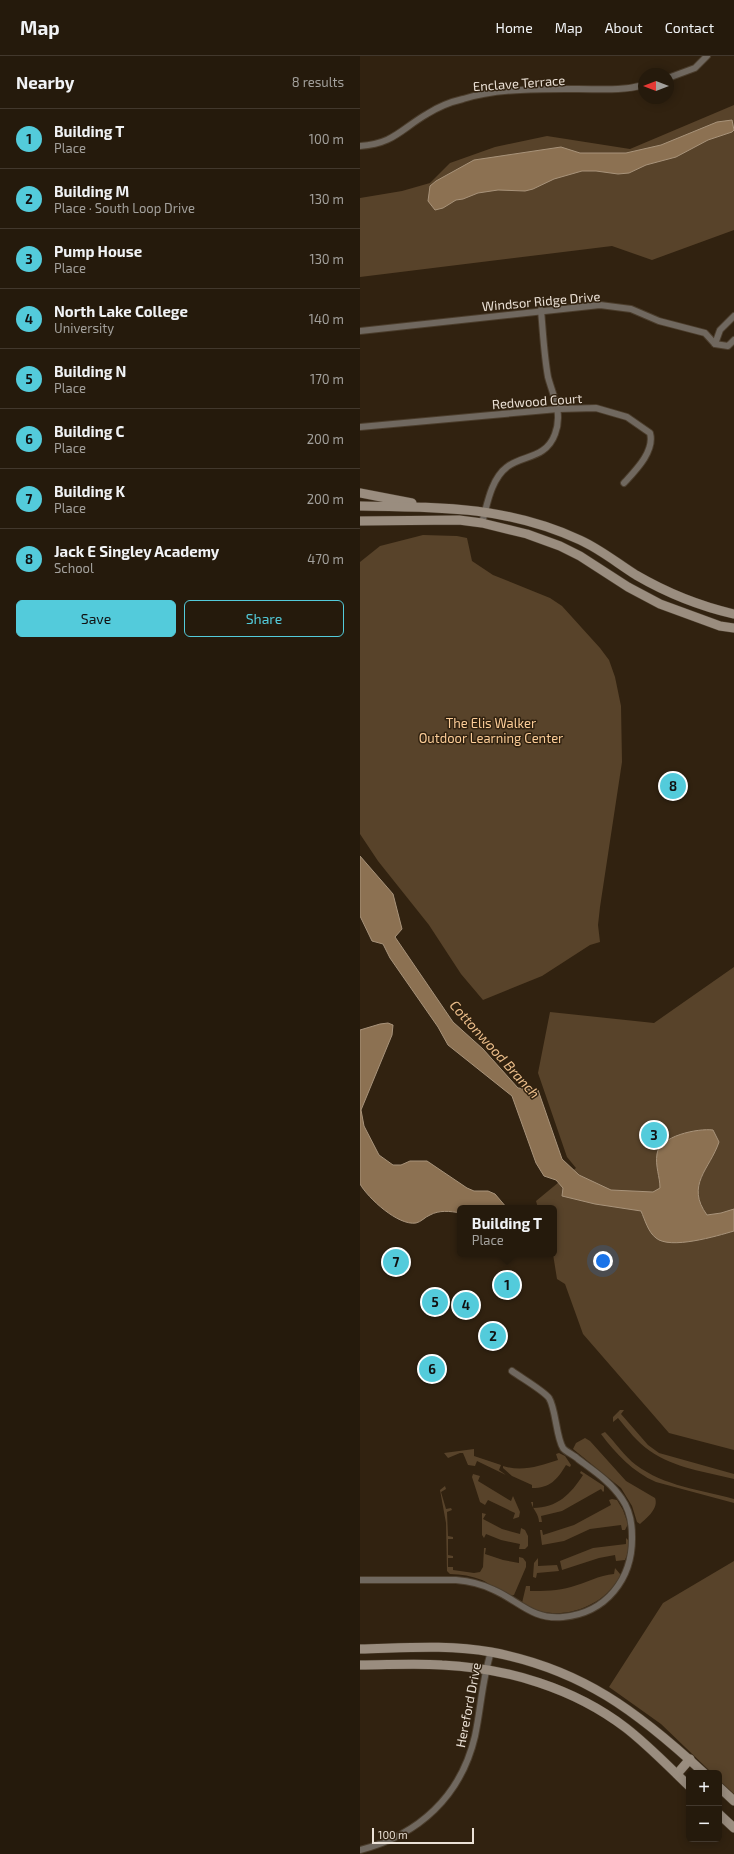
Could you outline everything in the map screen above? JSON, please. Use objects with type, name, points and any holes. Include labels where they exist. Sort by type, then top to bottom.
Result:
[{"type":"main road","points":[[360,493],[389,497],[433,507]]},
{"type":"main road","points":[[360,506],[433,507],[486,511],[521,518],[565,533],[600,550],[659,588],[700,605],[734,614]]},
{"type":"main road","points":[[360,521],[459,520],[482,522],[527,534],[560,546],[580,556],[628,587],[660,604],[720,626],[734,628]]},
{"type":"main road","points":[[360,527],[394,521]]},
{"type":"main road","points":[[360,1649],[442,1648],[490,1652],[568,1675],[606,1694],[634,1712],[656,1729],[701,1770]]},
{"type":"main road","points":[[360,1665],[441,1665],[485,1670],[540,1683],[582,1701],[626,1728],[686,1783]]},
{"type":"main road","points":[[677,1774],[690,1759]]},
{"type":"main road","points":[[722,1790],[734,1801]]},
{"type":"main road","points":[[722,1817],[734,1828]]},
{"type":"street","points":[[674,76],[694,68],[707,56]]},
{"type":"street","name":"Enclave Terrace","points":[[360,146],[386,141],[427,114],[447,104],[465,98],[539,90],[624,89],[638,86]]},
{"type":"street","name":"Windsor Ridge Drive","points":[[360,331],[541,310],[600,305],[631,309],[659,321],[705,333],[715,344]]},
{"type":"street","points":[[482,522],[496,480],[501,473],[508,466],[529,458],[546,448],[551,441],[557,426],[558,409],[548,377],[541,310]]},
{"type":"street","points":[[734,316],[720,330],[715,344],[728,346],[734,340]]},
{"type":"street","name":"Redwood Court","points":[[360,427],[558,409],[596,408],[628,417],[650,433],[652,441],[648,451],[635,471],[624,483]]},
{"type":"street","points":[[360,1580],[470,1581],[495,1590],[528,1611],[543,1616],[562,1617],[579,1614],[594,1607],[608,1597],[621,1583],[631,1558],[632,1540],[629,1515],[623,1500],[611,1484],[563,1447],[549,1398],[512,1371]]},
{"type":"street","name":"Hereford Drive","points":[[360,1850],[386,1843],[410,1830],[429,1817],[447,1798],[469,1758],[475,1735],[485,1670],[490,1652]]},
{"type":"green space","points":[[734,105],[734,230],[652,260],[612,246],[360,277],[360,198],[402,191],[430,183],[450,163],[495,147],[547,136],[630,149]]},
{"type":"green space","name":"The Elis Walker Outdoor Learning Center","points":[[423,535],[457,536],[467,538],[472,561],[493,575],[550,598],[562,606],[609,660],[615,677],[621,706],[622,762],[600,907],[598,925],[600,942],[590,945],[542,976],[483,1000],[461,974],[429,925],[378,861],[360,834],[360,562],[380,546]]},
{"type":"green space","points":[[734,967],[734,1450],[669,1433],[583,1334],[565,1284],[557,1279],[553,1257],[557,1257],[557,1205],[537,1205],[536,1201],[576,1168],[567,1157],[538,1073],[550,1012],[654,1023]]},
{"type":"green space","points":[[620,1410],[624,1410],[621,1414],[648,1445],[659,1453],[734,1474],[734,1479],[690,1469],[659,1457],[641,1444],[618,1418],[613,1422],[613,1417]]},
{"type":"green space","points":[[605,1432],[628,1458],[647,1472],[671,1483],[734,1499],[734,1503],[656,1482],[648,1478],[632,1468],[613,1449],[601,1434]]},
{"type":"green space","points":[[585,1438],[590,1441],[626,1481],[655,1498],[656,1502],[654,1509],[640,1524],[637,1522],[632,1506],[621,1488],[573,1449],[576,1443]]},
{"type":"green space","points":[[474,1449],[474,1456],[501,1465],[499,1470],[506,1475],[477,1461],[475,1466],[468,1465],[463,1453],[448,1458],[444,1453]]},
{"type":"green space","points":[[559,1453],[565,1456],[571,1465],[570,1467],[566,1465],[556,1479],[544,1487],[532,1488],[532,1485],[512,1476],[503,1468],[503,1466],[510,1468],[531,1468],[558,1460],[556,1454]]},
{"type":"green space","points":[[581,1471],[604,1486],[603,1492],[601,1489],[562,1511],[541,1516],[542,1522],[539,1522],[533,1508],[549,1506],[562,1499],[574,1488],[583,1475],[580,1473]]},
{"type":"green space","points":[[473,1474],[480,1476],[478,1481],[511,1501],[513,1496],[520,1512],[519,1517],[513,1519],[515,1513],[488,1500],[485,1505],[480,1502],[472,1477]]},
{"type":"green space","points":[[445,1486],[446,1489],[441,1492],[446,1509],[451,1508],[452,1510],[447,1512],[448,1536],[453,1537],[453,1539],[448,1539],[448,1555],[453,1556],[453,1558],[448,1558],[448,1567],[453,1567],[453,1570],[474,1573],[480,1572],[483,1567],[484,1548],[486,1548],[485,1554],[503,1560],[519,1563],[519,1557],[523,1558],[526,1562],[526,1567],[514,1595],[506,1594],[478,1579],[458,1574],[450,1574],[447,1571],[446,1523],[440,1490]]},
{"type":"green space","points":[[609,1500],[617,1500],[623,1510],[628,1524],[625,1530],[622,1530],[621,1525],[590,1529],[564,1541],[542,1545],[540,1530],[542,1530],[543,1535],[574,1525],[611,1505]]},
{"type":"green space","points":[[482,1513],[486,1514],[483,1519],[502,1529],[520,1534],[521,1528],[525,1530],[528,1536],[528,1546],[525,1549],[519,1549],[520,1544],[501,1540],[486,1534],[484,1538],[482,1535]]},
{"type":"green space","points":[[626,1538],[630,1547],[625,1560],[616,1561],[615,1555],[599,1558],[562,1570],[560,1561],[593,1548],[626,1544]]},
{"type":"green space","points":[[538,1558],[538,1566],[557,1565],[559,1571],[537,1573],[536,1578],[533,1577],[534,1563]]},
{"type":"green space","points":[[734,1561],[734,1794],[722,1783],[722,1770],[709,1770],[661,1724],[609,1687],[663,1603]]},
{"type":"green space","points":[[615,1568],[620,1574],[620,1577],[613,1587],[596,1602],[585,1607],[574,1611],[551,1613],[539,1611],[522,1603],[526,1586],[530,1586],[530,1591],[566,1588],[614,1574]]},
{"type":"shaded area","points":[[732,120],[734,130],[732,132],[708,140],[676,157],[646,165],[629,173],[618,174],[582,171],[554,179],[533,189],[525,191],[498,190],[478,193],[456,200],[443,208],[435,210],[428,201],[430,186],[436,181],[474,160],[561,147],[580,153],[626,153],[661,145],[717,122]]},
{"type":"shaded area","points":[[360,856],[393,894],[402,929],[395,937],[453,1022],[483,1049],[518,1088],[538,1090],[562,1159],[579,1175],[611,1190],[653,1192],[660,1188],[657,1154],[659,1148],[664,1142],[680,1134],[698,1130],[713,1130],[719,1142],[701,1177],[698,1195],[707,1215],[734,1209],[734,1231],[694,1241],[672,1243],[656,1238],[651,1233],[641,1211],[595,1204],[562,1196],[563,1188],[556,1180],[544,1176],[536,1163],[512,1096],[448,1045],[438,1027],[390,958],[383,944],[372,941],[360,916]]},
{"type":"shaded area","points":[[388,1023],[393,1025],[392,1035],[361,1110],[364,1126],[379,1155],[393,1165],[401,1165],[410,1161],[427,1161],[467,1188],[474,1191],[488,1191],[495,1194],[504,1205],[457,1205],[457,1212],[448,1211],[437,1212],[416,1223],[409,1223],[392,1216],[376,1203],[364,1190],[360,1184],[360,1030]]},
{"type":"place","name":"Jack E Singley Academy","points":[[673,786]]},
{"type":"place","name":"Pump House","points":[[654,1135]]},
{"type":"place","name":"Building K","points":[[396,1262]]},
{"type":"place","name":"Building T","points":[[507,1285]]},
{"type":"place","name":"Building N","points":[[435,1302]]},
{"type":"place","name":"North Lake College","points":[[466,1305]]},
{"type":"place","name":"Building M","points":[[493,1336]]},
{"type":"place","name":"Building C","points":[[432,1369]]},
{"type":"water label","name":"Cottonwood Branch","points":[[495,1049]]}]
